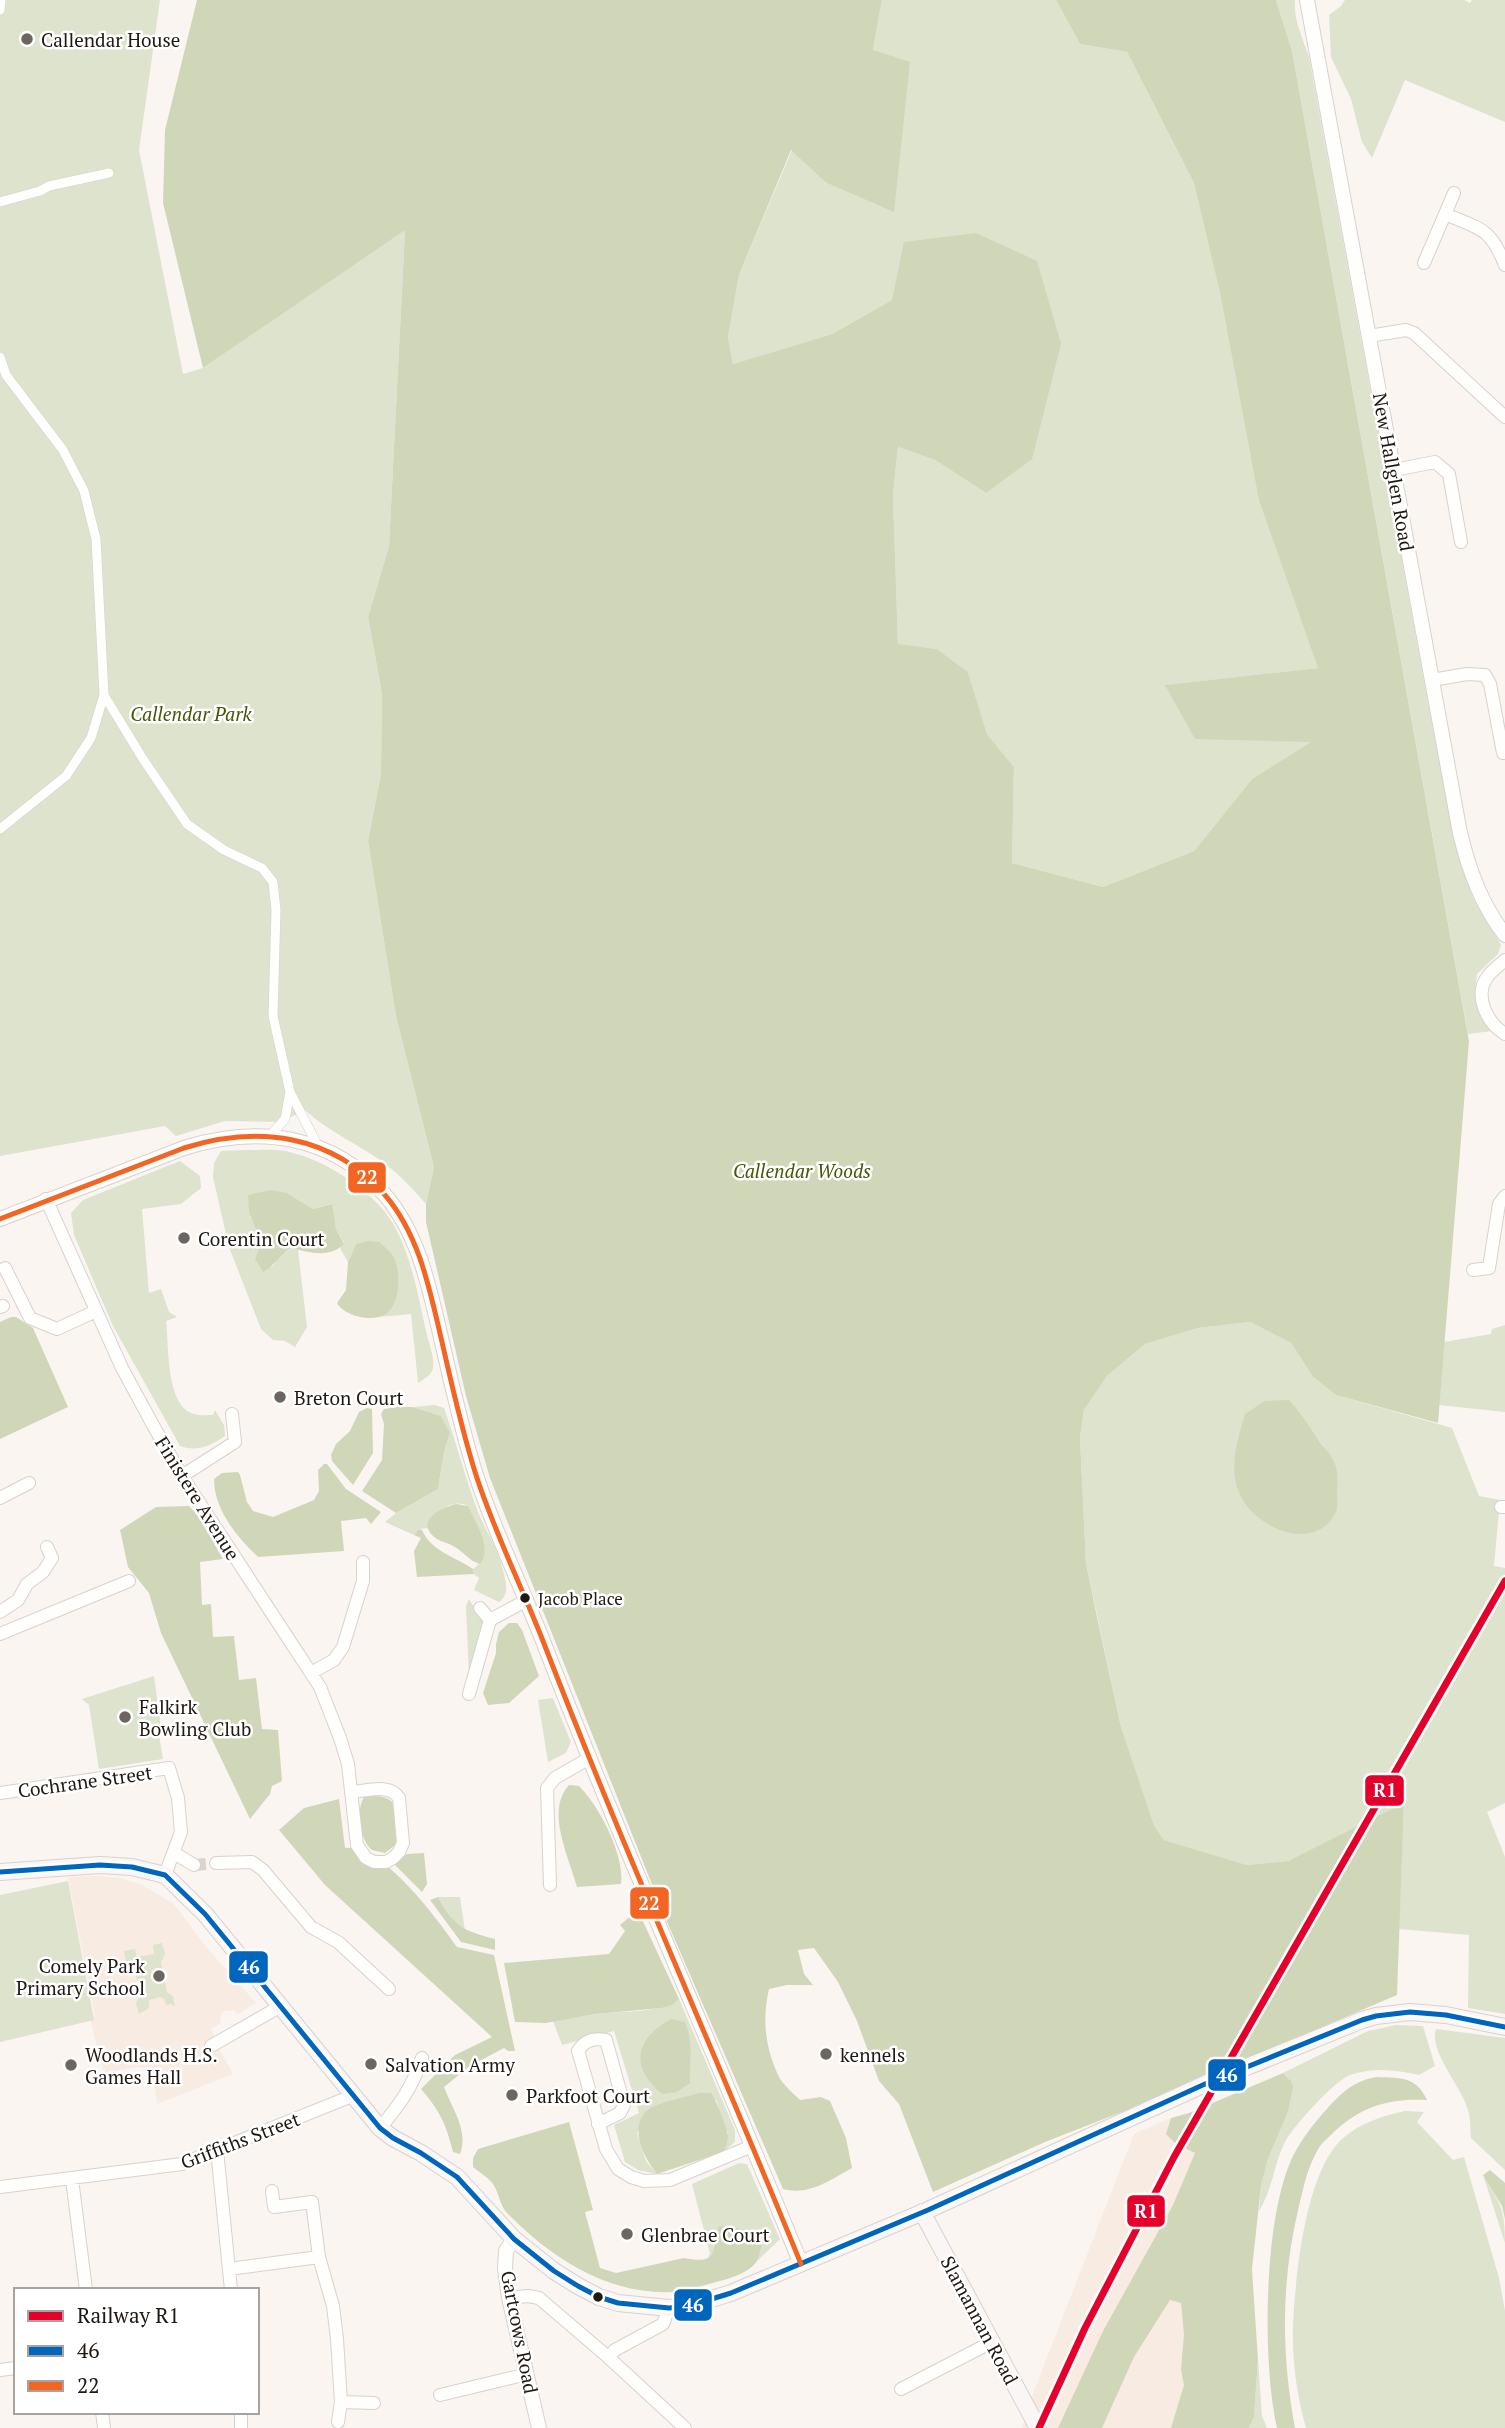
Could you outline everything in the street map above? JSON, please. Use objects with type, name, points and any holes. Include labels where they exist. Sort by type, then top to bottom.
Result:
[{"type":"main road","points":[[0,1872],[100,1865],[132,1867],[165,1875],[205,1914],[380,2128],[457,2177],[514,2239],[554,2271],[599,2297],[641,2307],[689,2306],[731,2293],[922,2212],[1205,2084],[1376,2016],[1429,2013],[1505,2027]]},
{"type":"main road","name":"Slamannan Road","points":[[922,2212],[1038,2428]]},
{"type":"street","points":[[0,10],[1,0]]},
{"type":"street","name":"New Hallglen Road","points":[[1307,0],[1460,833],[1470,871],[1490,913],[1505,935]]},
{"type":"street","points":[[0,202],[49,186],[109,173]]},
{"type":"street","points":[[1424,263],[1454,193]]},
{"type":"street","points":[[1445,214],[1487,232],[1505,265]]},
{"type":"street","points":[[1369,336],[1406,330],[1414,333],[1505,417]]},
{"type":"street","points":[[0,357],[3,375],[62,450],[84,491],[96,539],[104,695],[91,738],[66,776],[0,829]]},
{"type":"street","points":[[1394,470],[1436,463],[1449,474],[1461,542]]},
{"type":"street","points":[[1432,680],[1466,674],[1485,675],[1490,684],[1503,753]]},
{"type":"street","points":[[104,695],[187,824],[224,850],[262,867],[273,882],[276,910],[273,1016],[290,1092],[319,1148]]},
{"type":"street","points":[[1505,960],[1487,977],[1482,992],[1483,1007],[1489,1020],[1505,1034]]},
{"type":"street","points":[[270,1136],[285,1119],[290,1092]]},
{"type":"street","points":[[0,1219],[46,1199],[203,1142],[242,1136],[288,1138],[319,1148],[351,1165],[386,1196],[411,1236],[428,1283],[476,1476],[588,1759],[801,2264]]},
{"type":"street","points":[[1473,1270],[1489,1268],[1499,1204],[1505,1196]]},
{"type":"street","name":"Finistere Avenue","points":[[46,1199],[138,1397],[183,1476],[320,1687],[340,1738],[352,1792],[359,1850],[374,1862],[386,1862],[399,1852],[403,1843],[399,1798],[396,1792],[389,1789],[352,1792]]},
{"type":"street","points":[[5,1268],[30,1318],[57,1329],[96,1311]]},
{"type":"street","points":[[183,1476],[235,1442],[232,1414]]},
{"type":"street","points":[[0,1498],[29,1483]]},
{"type":"street","points":[[0,1612],[18,1600],[27,1584],[43,1572],[52,1558],[47,1547]]},
{"type":"street","points":[[311,1673],[334,1660],[343,1647],[363,1581],[363,1562]]},
{"type":"street","points":[[0,1634],[129,1581]]},
{"type":"street","points":[[469,1694],[490,1620],[527,1600]]},
{"type":"street","points":[[480,1608],[490,1620]]},
{"type":"street","points":[[550,1885],[547,1788],[555,1778],[588,1759]]},
{"type":"street","name":"Cochrane Street","points":[[0,1793],[169,1768],[178,1798],[181,1832],[174,1853]]},
{"type":"street","points":[[165,1875],[174,1853],[194,1865]]},
{"type":"street","points":[[216,1863],[251,1862],[263,1870],[312,1927],[338,1942],[389,1989]]},
{"type":"street","points":[[211,2046],[281,2006]]},
{"type":"street","points":[[598,2124],[620,2113],[624,2105],[606,2040],[595,2039],[583,2043],[578,2051],[598,2124],[606,2149],[618,2169],[644,2181],[670,2180],[752,2146]]},
{"type":"street","points":[[380,2128],[413,2084],[422,2058]]},
{"type":"street","name":"Griffiths Street","points":[[0,2187],[168,2167],[192,2161],[352,2096]]},
{"type":"street","points":[[217,2150],[231,2288]]},
{"type":"street","points":[[72,2179],[86,2288]]},
{"type":"street","points":[[272,2191],[274,2207],[312,2202],[319,2258],[333,2306],[341,2373],[338,2422]]},
{"type":"street","name":"Gartcows Road","points":[[514,2239],[506,2251],[505,2269],[509,2298],[539,2428]]},
{"type":"street","points":[[229,2269],[319,2258]]},
{"type":"street","points":[[509,2298],[539,2298],[685,2428]]},
{"type":"street","points":[[608,2357],[615,2350],[663,2324],[669,2308]]},
{"type":"street","points":[[901,2389],[992,2342]]},
{"type":"street","points":[[440,2395],[527,2374]]},
{"type":"street","points":[[341,2402],[374,2403]]},
{"type":"shaded area","name":"Comely Park Primary School","points":[[68,1877],[121,1878],[142,1885],[174,1904],[207,1948],[256,2003],[238,2014],[233,2010],[224,2011],[220,2016],[221,2023],[211,2029],[215,2037],[209,2041],[215,2052],[219,2049],[233,2074],[157,2104],[153,2074],[148,2068],[107,2072],[102,2069],[91,2021],[95,2017]]},
{"type":"shaded area","points":[[1171,2118],[1167,2134],[1175,2143],[1195,2152],[1201,2428],[1022,2428],[1134,2134]]},
{"type":"green space","name":"Callendar Park","points":[[0,0],[160,0],[139,150],[183,374],[203,368],[405,229],[389,546],[368,617],[382,694],[381,774],[368,841],[396,1016],[434,1167],[426,1204],[383,1162],[306,1111],[277,1122],[225,1121],[176,1136],[165,1126],[0,1156]]},
{"type":"green space","name":"Callendar Woods","points":[[197,0],[882,0],[873,50],[910,62],[894,212],[825,182],[791,150],[739,275],[728,337],[733,364],[832,334],[892,300],[904,242],[976,233],[1037,261],[1061,344],[1032,459],[986,493],[935,460],[898,447],[893,495],[898,644],[937,649],[968,672],[987,734],[1014,767],[1012,863],[1103,887],[1194,851],[1252,779],[1311,742],[1195,739],[1165,685],[1318,668],[1259,500],[1220,292],[1194,183],[1127,52],[1080,44],[1056,0],[1276,0],[1292,51],[1469,1041],[1438,1423],[1336,1395],[1313,1377],[1291,1343],[1250,1322],[1198,1328],[1145,1344],[1107,1376],[1084,1410],[1080,1438],[1086,1563],[1121,1727],[1154,1825],[1164,1840],[1247,1865],[1288,1861],[1404,1803],[1397,1995],[1137,2106],[1045,2142],[933,2192],[899,2104],[879,2081],[857,2021],[838,1982],[814,1948],[798,1950],[804,1974],[813,1985],[787,1985],[769,1989],[765,2022],[770,2054],[780,2078],[800,2100],[821,2097],[830,2101],[846,2138],[852,2168],[810,2189],[783,2189],[665,1917],[490,1478],[466,1396],[426,1222],[426,1204],[434,1167],[396,1016],[368,841],[381,774],[382,694],[368,617],[389,546],[405,230],[203,368],[163,203],[165,130]]},
{"type":"green space","points":[[882,0],[1056,0],[1080,44],[1127,52],[1194,183],[1302,619],[1318,668],[1166,685],[1312,742],[1252,779],[1194,851],[1103,887],[1012,863],[1014,767],[987,734],[968,672],[937,649],[898,645],[893,495],[898,447],[935,460],[986,493],[892,300],[832,334],[733,364],[728,337],[739,275],[792,150],[825,182],[873,50]]},
{"type":"green space","points":[[1276,0],[1295,0],[1297,22],[1309,57],[1428,703],[1460,862],[1474,900],[1501,945],[1498,954],[1477,974],[1476,982],[1479,1011],[1492,1031],[1468,1034],[1292,51]]},
{"type":"green space","points":[[1345,0],[1464,0],[1470,3],[1472,0],[1505,0],[1505,122],[1405,80],[1372,158],[1362,142],[1351,99],[1331,57],[1329,15]]},
{"type":"green space","points":[[272,1150],[298,1154],[323,1164],[357,1186],[388,1215],[410,1263],[433,1359],[432,1370],[418,1383],[411,1314],[379,1317],[391,1307],[399,1284],[393,1257],[380,1242],[356,1244],[348,1262],[340,1248],[344,1243],[336,1229],[331,1204],[313,1209],[287,1193],[250,1216],[272,1267],[280,1255],[291,1248],[298,1250],[307,1327],[295,1347],[285,1341],[273,1340],[261,1329],[229,1247],[213,1177],[214,1163],[221,1151]]},
{"type":"green space","points":[[180,1161],[200,1176],[201,1188],[181,1204],[142,1209],[149,1293],[161,1289],[169,1312],[177,1317],[166,1321],[170,1372],[177,1397],[183,1407],[193,1414],[213,1415],[215,1410],[224,1425],[225,1436],[198,1448],[180,1446],[113,1326],[74,1235],[71,1213],[83,1200]]},
{"type":"green space","points":[[271,1190],[287,1193],[313,1209],[332,1204],[336,1229],[344,1244],[325,1253],[290,1248],[263,1272],[255,1259],[260,1241],[250,1215],[248,1195]]},
{"type":"green space","points":[[380,1242],[390,1252],[398,1272],[397,1296],[391,1309],[374,1318],[352,1315],[337,1303],[346,1290],[348,1262],[356,1244]]},
{"type":"green space","points":[[16,1317],[33,1328],[68,1407],[0,1439],[0,1322]]},
{"type":"green space","points":[[1250,1322],[1291,1343],[1313,1377],[1336,1395],[1452,1428],[1479,1496],[1500,1500],[1494,1566],[1505,1568],[1505,1803],[1487,1812],[1505,1857],[1505,2014],[1468,2008],[1469,1935],[1399,1929],[1404,1804],[1288,1861],[1247,1865],[1164,1840],[1154,1825],[1121,1727],[1086,1563],[1080,1438],[1084,1410],[1107,1376],[1145,1344],[1198,1328]]},
{"type":"green space","points":[[1505,1325],[1505,1412],[1439,1405],[1444,1342],[1491,1334],[1492,1329]]},
{"type":"green space","points":[[1289,1400],[1330,1455],[1337,1471],[1336,1512],[1326,1525],[1313,1532],[1298,1534],[1282,1531],[1254,1513],[1243,1501],[1237,1487],[1234,1468],[1245,1414],[1265,1401]]},
{"type":"green space","points":[[435,1405],[444,1408],[478,1512],[500,1560],[506,1590],[499,1602],[474,1590],[479,1578],[473,1569],[484,1555],[484,1547],[468,1506],[456,1504],[446,1507],[428,1523],[430,1528],[419,1529],[414,1535],[385,1522],[438,1489],[450,1433],[441,1416],[413,1407]]},
{"type":"green space","points":[[413,1407],[441,1416],[450,1433],[438,1489],[396,1513],[362,1491],[382,1460],[384,1424],[381,1414],[384,1409]]},
{"type":"green space","points":[[372,1409],[373,1453],[353,1485],[332,1461],[331,1455],[336,1444],[350,1431],[359,1412]]},
{"type":"green space","points":[[327,1464],[346,1489],[381,1512],[371,1524],[366,1518],[341,1521],[344,1551],[258,1557],[242,1541],[222,1512],[214,1479],[222,1473],[238,1472],[247,1502],[253,1511],[273,1517],[314,1500],[319,1491],[318,1470]]},
{"type":"green space","points":[[456,1504],[468,1506],[482,1535],[485,1551],[480,1564],[430,1533],[428,1522],[432,1517]]},
{"type":"green space","points":[[189,1506],[198,1516],[223,1559],[200,1562],[202,1605],[211,1604],[213,1637],[234,1636],[239,1680],[256,1678],[262,1729],[278,1730],[282,1781],[272,1786],[270,1794],[250,1819],[161,1633],[149,1593],[128,1567],[120,1530],[156,1507]]},
{"type":"green space","points":[[419,1529],[438,1549],[473,1569],[474,1574],[417,1577],[414,1551],[421,1538],[414,1535]]},
{"type":"green space","points":[[469,1599],[485,1626],[469,1677],[466,1606]]},
{"type":"green space","points":[[509,1623],[517,1623],[522,1630],[539,1676],[509,1703],[488,1705],[483,1693],[496,1653],[499,1632]]},
{"type":"green space","name":"Falkirk Bowling Club","points":[[154,1676],[163,1759],[99,1769],[89,1705],[82,1699]]},
{"type":"green space","points":[[553,1698],[571,1742],[566,1753],[548,1762],[538,1700]]},
{"type":"green space","points":[[569,1785],[579,1786],[602,1818],[619,1859],[621,1884],[577,1887],[559,1821],[562,1796]]},
{"type":"green space","points":[[365,1796],[387,1798],[394,1805],[396,1843],[385,1853],[372,1850],[364,1839],[360,1808]]},
{"type":"green space","points":[[339,1799],[345,1848],[360,1850],[392,1870],[423,1902],[457,1947],[494,1955],[515,2051],[504,2048],[470,2066],[444,2087],[461,2128],[460,2154],[453,2152],[442,2118],[421,2089],[455,2055],[492,2037],[325,1885],[279,1830],[304,1808]]},
{"type":"green space","points":[[424,1853],[427,1884],[422,1892],[394,1864],[407,1854]]},
{"type":"green space","points":[[68,1881],[94,2020],[0,2042],[0,1895]]},
{"type":"green space","points":[[438,1897],[460,1897],[465,1931],[455,1923]]},
{"type":"green space","points":[[438,1897],[455,1922],[467,1930],[495,1939],[495,1950],[461,1942],[430,1900]]},
{"type":"green space","points":[[633,1914],[640,1915],[679,1999],[672,2005],[661,2008],[596,2014],[546,2023],[515,2022],[504,1963],[609,1954],[625,1931],[620,1925]]},
{"type":"green space","points":[[162,1943],[165,1954],[161,1962],[167,1992],[173,1996],[175,2007],[166,2005],[161,1997],[149,2000],[149,2008],[139,2014],[136,2003],[140,1994],[134,1967],[126,1961],[124,1951],[135,1949],[137,1957],[154,1954],[153,1945]]},
{"type":"green space","points":[[679,1999],[735,2130],[735,2142],[723,2152],[728,2133],[720,2118],[717,2101],[698,2093],[649,2109],[637,2133],[646,2161],[657,2174],[638,2170],[625,2162],[614,2125],[639,2113],[614,2031],[562,2045],[553,2021],[652,2009],[672,2004]]},
{"type":"green space","points":[[671,2019],[685,2022],[688,2030],[690,2083],[677,2092],[662,2094],[644,2073],[641,2054],[650,2035]]},
{"type":"green space","points":[[1396,2025],[1423,2026],[1435,2066],[1419,2075],[1385,2070],[1359,2072],[1343,2079],[1306,2114],[1286,2140],[1259,2211],[1261,2186],[1268,2159],[1288,2112],[1290,2080],[1283,2073],[1368,2031]]},
{"type":"green space","points":[[1436,2029],[1505,2038],[1505,2170],[1471,2138],[1468,2110],[1437,2048]]},
{"type":"green space","points":[[1283,2073],[1293,2086],[1288,2112],[1268,2159],[1261,2186],[1252,2269],[1258,2360],[1254,2417],[1249,2428],[1171,2428],[1184,2385],[1181,2370],[1184,2334],[1181,2303],[1170,2300],[1134,2357],[1102,2428],[1058,2428],[1103,2331],[1173,2205],[1195,2153],[1175,2143],[1166,2134],[1171,2118]]},
{"type":"green space","points":[[1377,2077],[1400,2078],[1413,2082],[1427,2100],[1389,2102],[1356,2115],[1320,2146],[1312,2160],[1293,2234],[1286,2289],[1285,2344],[1295,2428],[1277,2428],[1269,2366],[1268,2289],[1276,2213],[1284,2181],[1297,2148],[1325,2111],[1348,2089],[1361,2081]]},
{"type":"green space","points":[[698,2093],[711,2093],[716,2101],[728,2136],[723,2152],[657,2174],[640,2142],[638,2133],[642,2116],[649,2109],[665,2102]]},
{"type":"green space","points":[[1405,2111],[1424,2112],[1417,2122],[1453,2160],[1464,2157],[1499,2278],[1505,2311],[1505,2428],[1306,2428],[1296,2378],[1293,2327],[1296,2282],[1304,2227],[1311,2201],[1329,2155],[1342,2139],[1372,2121]]},
{"type":"green space","points":[[569,2122],[593,2210],[585,2212],[600,2268],[616,2273],[684,2258],[709,2258],[719,2226],[739,2228],[752,2236],[762,2246],[757,2261],[742,2273],[721,2281],[681,2291],[648,2291],[603,2280],[562,2259],[542,2245],[505,2210],[493,2184],[473,2167],[473,2158],[478,2149]]},
{"type":"green space","points":[[739,2163],[747,2164],[780,2239],[757,2261],[762,2246],[716,2237],[715,2251],[708,2258],[710,2253],[692,2184]]},
{"type":"green space","points":[[1490,2170],[1505,2183],[1505,2219],[1502,2206],[1483,2175]]},
{"type":"green space","points":[[1483,2175],[1500,2207],[1505,2243]]},
{"type":"green space","points":[[1258,2360],[1262,2416],[1267,2428],[1249,2428],[1254,2417]]},
{"type":"tunnel","points":[[194,1865],[216,1863]]},
{"type":"rail line","name":"R1","points":[[1039,2428],[1085,2328],[1174,2157],[1505,1581]]},
{"type":"transit line","name":"22","points":[[0,1219],[184,1148],[239,1137],[292,1140],[318,1147],[342,1159],[385,1195],[407,1228],[422,1265],[466,1442],[491,1517],[801,2264]]},
{"type":"transit line","name":"46","points":[[0,1872],[100,1865],[132,1867],[165,1875],[205,1914],[380,2128],[457,2177],[514,2239],[554,2271],[599,2297],[618,2303],[669,2308],[689,2306],[731,2293],[928,2210],[1205,2084],[1362,2020],[1410,2012],[1446,2015],[1505,2027]]},
{"type":"place","name":"Callendar House","points":[[27,39]]},
{"type":"place","name":"Corentin Court","points":[[184,1238]]},
{"type":"place","name":"Breton Court","points":[[280,1397]]},
{"type":"place","name":"Jacob Place","points":[[525,1598]]},
{"type":"place","name":"Falkirk Bowling Club","points":[[125,1717]]},
{"type":"place","name":"Comely Park Primary School","points":[[159,1976]]},
{"type":"place","name":"kennels","points":[[826,2054]]},
{"type":"place","name":"Salvation Army","points":[[371,2064]]},
{"type":"place","name":"Woodlands H.S. Games Hall","points":[[71,2065]]},
{"type":"place","name":"Parkfoot Court","points":[[512,2095]]},
{"type":"place","name":"Glenbrae Court","points":[[627,2234]]}]
